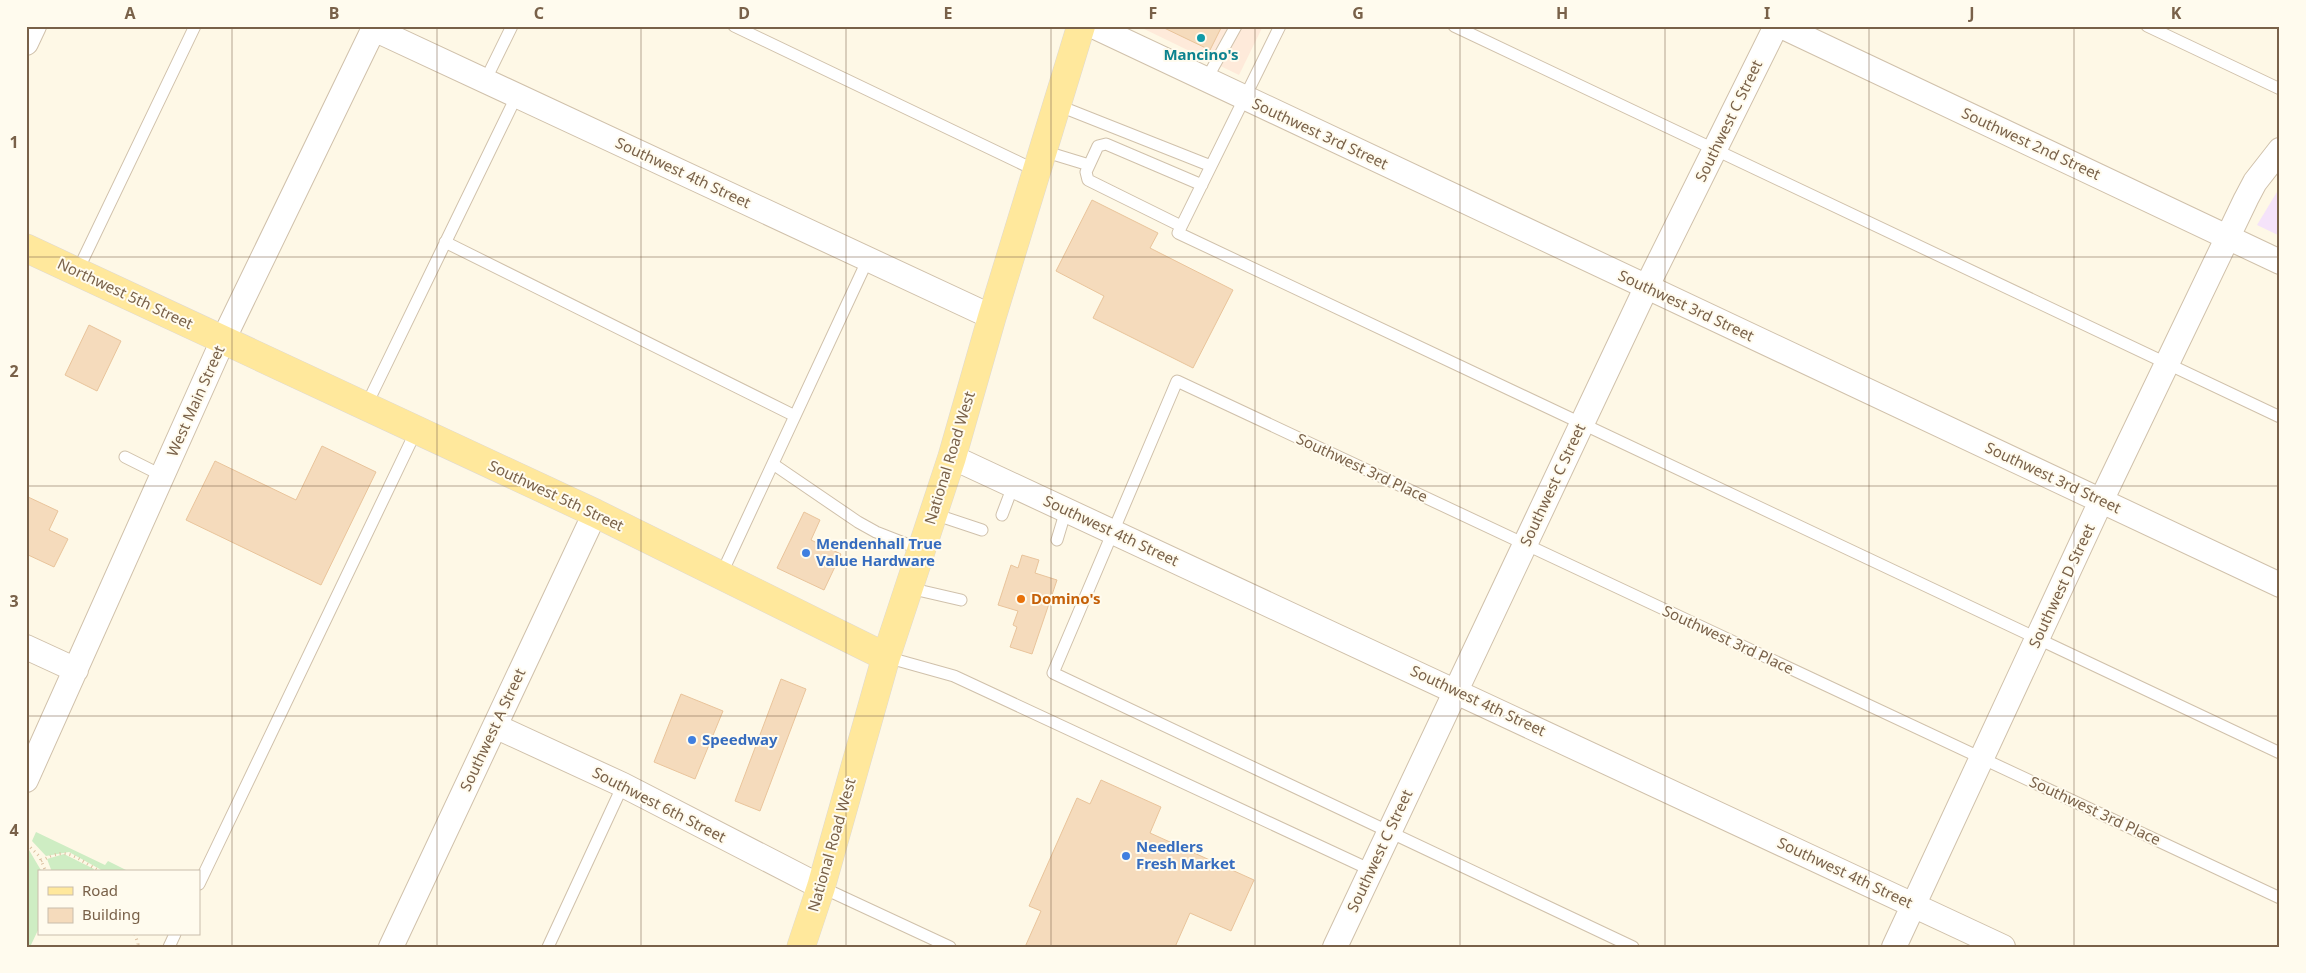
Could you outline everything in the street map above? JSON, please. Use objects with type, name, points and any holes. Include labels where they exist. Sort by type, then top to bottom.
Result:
[{"type":"main road","name":"National Road West","points":[[801,947],[821,887],[886,657],[952,458],[992,317],[1081,26]]},
{"type":"main road","name":"Northwest 5th Street","points":[[26,248],[223,340]]},
{"type":"main road","name":"Southwest 5th Street","points":[[223,340],[595,513],[886,657]]},
{"type":"street","points":[[26,43],[34,26]]},
{"type":"street","name":"Southwest 3rd Street","points":[[1093,26],[2280,585]]},
{"type":"street","name":"Southwest C Street","points":[[1335,947],[1646,288],[1776,26]]},
{"type":"street","name":"Southwest 2nd Street","points":[[1781,26],[2280,262]]},
{"type":"street","name":"Southwest 4th Street","points":[[374,27],[485,81],[992,317]]},
{"type":"street","name":"West Main Street","points":[[26,780],[223,340],[374,27]]},
{"type":"street","name":"Southwest D Street","points":[[1894,947],[2101,500],[2255,182],[2280,150]]},
{"type":"street","name":"Southwest 4th Street","points":[[952,458],[1456,690],[2003,947]]},
{"type":"street","name":"Southwest A Street","points":[[391,947],[595,513]]},
{"type":"street","points":[[26,647],[76,670]]},
{"type":"street","name":"Southwest 6th Street","points":[[494,726],[623,785],[821,887]]},
{"type":"lane","points":[[77,272],[195,26]]},
{"type":"lane","points":[[485,81],[512,26]]},
{"type":"lane","points":[[734,26],[1040,161],[1089,165]]},
{"type":"lane","points":[[1206,80],[1236,26]]},
{"type":"lane","points":[[1280,26],[1178,233],[2280,753]]},
{"type":"lane","points":[[1454,26],[2280,417]]},
{"type":"lane","points":[[2147,26],[2280,89]]},
{"type":"lane","points":[[365,407],[517,95]]},
{"type":"lane","points":[[1057,105],[1211,166]]},
{"type":"lane","points":[[1182,226],[1091,182],[1086,176],[1098,146],[1106,144],[1202,185]]},
{"type":"lane","points":[[445,242],[795,416]]},
{"type":"lane","points":[[721,575],[868,260]]},
{"type":"lane","name":"Southwest 3rd Place","points":[[1113,532],[1177,381],[2280,898]]},
{"type":"lane","points":[[200,882],[416,431]]},
{"type":"lane","points":[[125,458],[163,476]]},
{"type":"lane","points":[[773,464],[876,532],[922,550]]},
{"type":"lane","points":[[1002,514],[1013,486]]},
{"type":"lane","points":[[1057,540],[1066,510]]},
{"type":"lane","points":[[934,513],[982,530]]},
{"type":"lane","points":[[1113,532],[1053,673],[1633,947]]},
{"type":"lane","points":[[909,588],[961,600]]},
{"type":"lane","points":[[886,657],[954,676],[1371,870]]},
{"type":"lane","points":[[548,947],[623,785]]},
{"type":"lane","points":[[821,887],[950,947]]},
{"type":"path","points":[[27,844],[41,861],[45,870]]},
{"type":"path","points":[[41,861],[55,854],[66,853],[98,870]]},
{"type":"shaded area","points":[[1138,26],[1263,26],[1239,75]]},
{"type":"shaded area","points":[[2280,187],[2280,236],[2257,225]]},
{"type":"green space","points":[[36,832],[105,865],[108,861],[126,870],[101,870],[69,852],[46,856],[32,841]]},
{"type":"green space","points":[[29,850],[41,870],[38,870],[38,930],[30,947],[26,947],[26,855]]},
{"type":"green space","points":[[64,854],[94,869],[51,870],[47,859]]},
{"type":"building","name":"Mancino's","points":[[1160,26],[1222,26],[1210,50]]},
{"type":"building","points":[[1092,200],[1158,233],[1150,248],[1233,290],[1193,368],[1093,318],[1104,296],[1056,271]]},
{"type":"building","points":[[89,325],[121,341],[97,391],[65,375]]},
{"type":"building","points":[[322,446],[376,472],[321,585],[186,520],[215,461],[296,500]]},
{"type":"building","points":[[26,496],[58,511],[49,530],[68,539],[54,567],[26,554]]},
{"type":"building","points":[[804,512],[820,520],[811,540],[841,554],[824,590],[777,568]]},
{"type":"building","points":[[1022,555],[1039,560],[1035,573],[1057,580],[1032,654],[1010,647],[1017,627],[1013,625],[1018,611],[998,605],[1011,565],[1018,568]]},
{"type":"building","points":[[781,679],[806,689],[760,811],[735,801]]},
{"type":"building","points":[[681,694],[723,711],[695,779],[654,762]]},
{"type":"building","name":"Needlers Fresh Market","points":[[1101,780],[1161,807],[1150,833],[1254,880],[1231,931],[1190,913],[1175,947],[1025,947],[1041,911],[1029,906],[1077,798],[1090,804]]},
{"type":"place","name":"Mancino's","points":[[1201,38]]},
{"type":"place","name":"Mendenhall True Value Hardware","points":[[806,553]]},
{"type":"place","name":"Domino's","points":[[1021,599]]},
{"type":"place","name":"Speedway","points":[[692,740]]},
{"type":"place","name":"Needlers Fresh Market","points":[[1126,856]]}]
